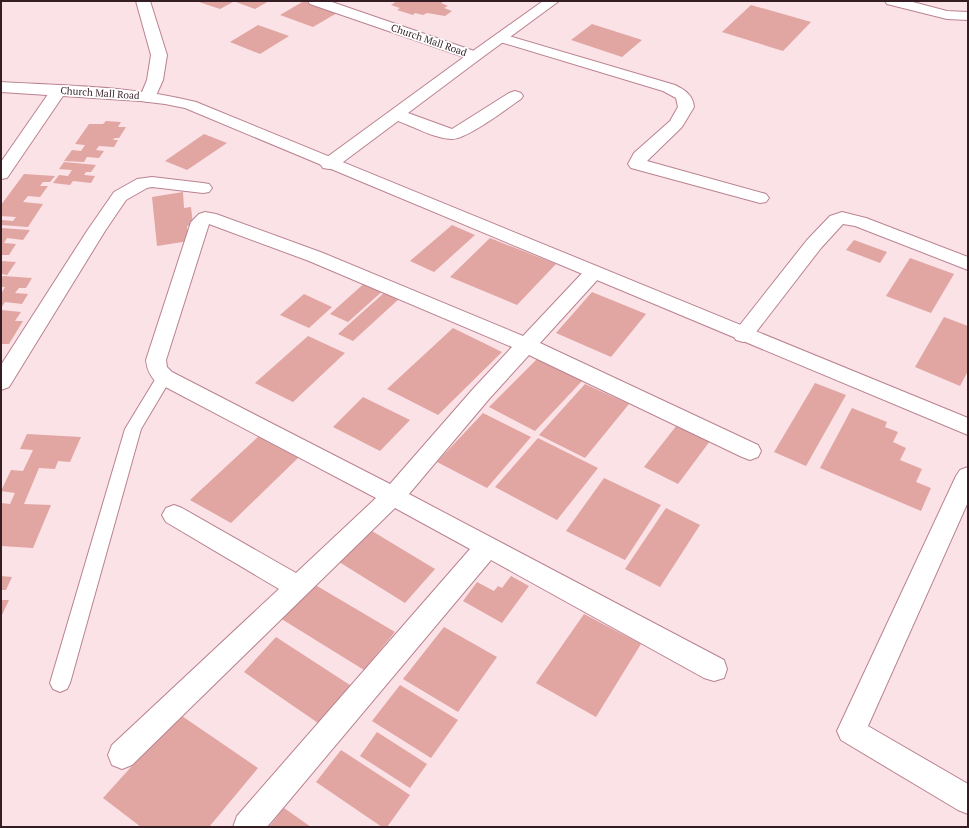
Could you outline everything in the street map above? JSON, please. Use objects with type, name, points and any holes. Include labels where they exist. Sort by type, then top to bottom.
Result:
[{"type":"street","name":"Church Mall Road","points":[[1,87],[148,96],[155,80],[159,55],[144,1]]},
{"type":"street","name":"Church Mall Road","points":[[315,1],[475,56],[552,1]]},
{"type":"street","points":[[892,1],[948,15],[968,16]]},
{"type":"street","points":[[502,38],[669,88],[685,97],[686,107],[680,119],[664,136],[640,157],[637,164],[760,198]]},
{"type":"street","points":[[329,164],[475,56]]},
{"type":"street","points":[[1,174],[59,90]]},
{"type":"street","points":[[148,96],[190,105],[329,164],[968,427]]},
{"type":"street","points":[[396,114],[453,134],[461,131],[515,96]]},
{"type":"street","points":[[1,382],[96,231],[120,196],[143,183],[152,182],[203,188]]},
{"type":"street","points":[[714,669],[394,496],[164,377],[157,370],[156,360],[200,222],[205,218],[215,220],[316,256],[526,345],[750,451]]},
{"type":"street","points":[[743,335],[814,244],[836,220],[842,218],[860,222],[968,264]]},
{"type":"street","points":[[122,755],[394,496],[481,394],[594,273]]},
{"type":"street","points":[[968,476],[851,731],[968,800]]},
{"type":"street","points":[[174,515],[298,588]]},
{"type":"street","points":[[248,827],[488,546]]},
{"type":"lane","points":[[60,683],[133,429],[164,377]]},
{"type":"building","points":[[196,1],[231,1],[233,2],[220,9]]},
{"type":"building","points":[[233,1],[269,1],[255,9]]},
{"type":"building","points":[[304,1],[337,13],[313,27],[280,15]]},
{"type":"building","points":[[397,1],[445,1],[441,3],[448,6],[444,8],[452,11],[445,16],[427,13],[423,15],[415,13],[413,15],[397,10],[400,8],[391,5]]},
{"type":"building","points":[[751,5],[811,22],[783,51],[722,32]]},
{"type":"building","points":[[592,24],[642,40],[622,57],[571,40]]},
{"type":"building","points":[[258,25],[289,36],[260,54],[230,42]]},
{"type":"building","points":[[106,121],[121,122],[118,127],[126,127],[119,138],[115,138],[113,140],[118,140],[114,147],[99,146],[96,150],[104,151],[99,158],[87,157],[84,162],[64,161],[72,150],[81,151],[85,145],[75,144],[89,124],[103,124]]},
{"type":"building","points":[[204,134],[227,143],[187,170],[165,161]]},
{"type":"building","points":[[64,162],[96,165],[91,172],[86,172],[84,175],[95,176],[91,183],[73,181],[70,185],[53,183],[59,175],[68,176],[72,170],[59,169]]},
{"type":"building","points":[[24,174],[55,176],[50,182],[43,182],[40,186],[48,186],[40,197],[28,196],[23,202],[43,204],[28,227],[1,225],[1,220],[13,221],[16,217],[1,216],[1,205]]},
{"type":"building","points":[[183,192],[184,208],[191,207],[193,225],[187,226],[189,241],[157,246],[152,197]]},
{"type":"building","points":[[452,225],[475,235],[434,272],[410,261]]},
{"type":"building","points":[[1,228],[30,230],[23,240],[7,238],[4,243],[16,244],[9,255],[1,255]]},
{"type":"building","points":[[490,238],[556,264],[517,305],[450,277]]},
{"type":"building","points":[[854,240],[887,252],[880,263],[846,250]]},
{"type":"building","points":[[910,258],[954,274],[931,313],[886,296]]},
{"type":"building","points":[[1,261],[16,262],[7,275],[2,274],[1,276]]},
{"type":"building","points":[[3,276],[32,278],[26,288],[19,288],[15,293],[28,294],[22,304],[5,302],[1,308],[1,294],[5,287],[1,287],[1,279]]},
{"type":"building","points":[[368,280],[386,288],[348,322],[330,314]]},
{"type":"building","points":[[385,292],[400,298],[353,341],[338,334]]},
{"type":"building","points":[[592,292],[646,314],[611,357],[556,333]]},
{"type":"building","points":[[304,294],[332,307],[309,328],[280,315]]},
{"type":"building","points":[[1,310],[21,312],[15,321],[23,321],[9,344],[1,344]]},
{"type":"building","points":[[944,317],[968,326],[968,371],[960,386],[915,367]]},
{"type":"building","points":[[453,328],[502,352],[438,415],[387,389]]},
{"type":"building","points":[[308,336],[345,353],[293,402],[255,383]]},
{"type":"building","points":[[537,359],[582,381],[535,431],[489,407]]},
{"type":"building","points":[[815,383],[846,395],[806,466],[774,452]]},
{"type":"building","points":[[585,384],[629,404],[585,458],[539,435]]},
{"type":"building","points":[[363,397],[410,420],[380,451],[333,427]]},
{"type":"building","points":[[852,408],[887,422],[885,427],[898,432],[893,442],[906,448],[900,460],[922,469],[916,482],[931,488],[921,511],[820,468]]},
{"type":"building","points":[[483,413],[531,437],[487,488],[437,462]]},
{"type":"building","points":[[677,425],[710,441],[678,484],[644,467]]},
{"type":"building","points":[[27,434],[81,437],[70,462],[58,461],[55,469],[39,468],[24,504],[51,505],[33,548],[1,546],[1,503],[10,504],[15,493],[1,491],[11,470],[23,471],[33,450],[20,449]]},
{"type":"building","points":[[260,435],[300,456],[231,523],[190,500]]},
{"type":"building","points":[[538,438],[598,468],[557,520],[495,487]]},
{"type":"building","points":[[604,478],[661,505],[625,560],[566,531]]},
{"type":"building","points":[[666,508],[700,525],[660,587],[625,569]]},
{"type":"building","points":[[367,528],[435,569],[405,603],[336,560]]},
{"type":"building","points":[[1,576],[12,577],[6,590],[1,590]]},
{"type":"building","points":[[511,576],[529,586],[502,623],[463,601],[477,582],[494,591],[498,586],[502,588]]},
{"type":"building","points":[[312,583],[395,632],[364,670],[280,618]]},
{"type":"building","points":[[1,600],[9,600],[1,617]]},
{"type":"building","points":[[584,614],[641,644],[596,717],[536,683]]},
{"type":"building","points":[[444,627],[497,657],[458,712],[403,679]]},
{"type":"building","points":[[276,637],[353,687],[321,725],[244,672]]},
{"type":"building","points":[[400,685],[458,720],[431,758],[372,721]]},
{"type":"building","points":[[179,714],[258,768],[209,827],[141,827],[103,798]]},
{"type":"building","points":[[377,732],[427,764],[410,788],[360,756]]},
{"type":"building","points":[[341,750],[410,795],[387,827],[382,827],[316,782]]},
{"type":"building","points":[[284,808],[311,827],[269,827]]}]
